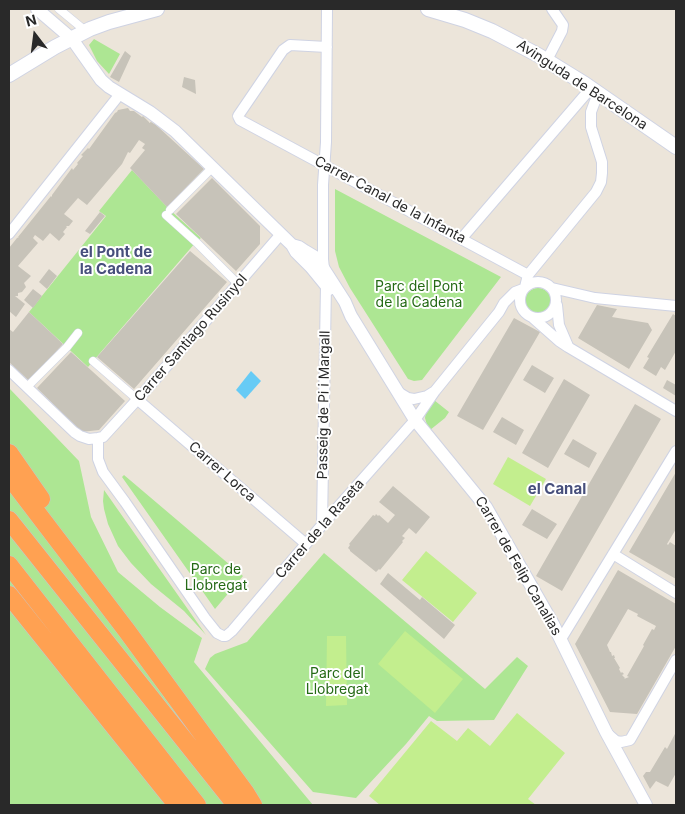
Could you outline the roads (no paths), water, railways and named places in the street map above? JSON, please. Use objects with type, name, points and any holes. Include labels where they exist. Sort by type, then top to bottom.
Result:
[{"type":"highway","points":[[9,453],[91,570],[127,631]]},
{"type":"highway","points":[[9,476],[127,631],[253,805]]},
{"type":"highway","points":[[9,520],[236,805]]},
{"type":"highway","points":[[9,565],[197,805]]},
{"type":"highway","points":[[9,595],[177,805]]},
{"type":"main road","points":[[9,75],[77,34],[109,22],[157,9]]},
{"type":"main road","name":"Avinguda de Barcelona","points":[[428,9],[465,20],[492,31],[547,60],[595,90],[676,147]]},
{"type":"street","points":[[38,9],[77,34]]},
{"type":"street","points":[[59,9],[77,34],[101,80],[109,88],[162,120],[175,131],[292,245]]},
{"type":"street","points":[[299,256],[308,258],[314,264],[322,264],[323,185],[326,142],[327,9]]},
{"type":"street","points":[[547,60],[562,31],[563,25],[552,9]]},
{"type":"street","name":"Carrer Canal de la Infanta","points":[[327,47],[290,45],[283,50],[238,116],[240,120],[528,275]]},
{"type":"street","points":[[462,238],[595,90]]},
{"type":"street","points":[[557,304],[550,315],[545,318],[530,317],[523,309],[520,295],[528,275],[596,192],[601,182],[602,162],[590,120],[595,90]]},
{"type":"street","points":[[9,234],[120,94]]},
{"type":"street","points":[[213,167],[168,212],[238,284]]},
{"type":"street","name":"Carrer Santiago Rusinyol","points":[[98,438],[107,434],[138,400],[281,234]]},
{"type":"street","name":"Carrer de Felip Canalias","points":[[292,245],[315,257],[322,264],[345,302],[351,316],[415,420],[486,507],[560,639],[606,732],[646,805]]},
{"type":"street","name":"Carrer de Felip Canalias","points":[[292,245],[299,256],[326,284],[339,304],[351,316]]},
{"type":"street","points":[[524,288],[537,282],[548,284],[552,288],[557,298],[559,325],[568,347]]},
{"type":"street","name":"Passeig de Pi i Margall","points":[[322,525],[326,284]]},
{"type":"street","name":"Carrer de la Raseta","points":[[98,438],[98,459],[103,472],[217,634],[226,636],[415,420],[416,408],[436,391],[508,299],[515,292],[524,288]]},
{"type":"street","points":[[552,288],[595,298],[676,306]]},
{"type":"street","points":[[499,312],[515,308],[530,317],[568,347],[676,412]]},
{"type":"street","points":[[27,388],[78,333]]},
{"type":"street","points":[[93,361],[138,400]]},
{"type":"street","points":[[9,370],[74,432],[85,438],[98,438]]},
{"type":"street","points":[[398,392],[408,398],[414,398],[427,396],[436,391]]},
{"type":"street","name":"Carrer Lorca","points":[[138,400],[306,544]]},
{"type":"street","points":[[560,639],[676,451]]},
{"type":"street","points":[[613,554],[676,593]]},
{"type":"street","points":[[606,732],[616,741],[630,740],[676,660]]},
{"type":"water","points":[[251,371],[261,381],[245,399],[236,390]]},
{"type":"district","name":"el Pont de la Cadena","points":[[116,260]]},
{"type":"district","name":"el Canal","points":[[557,489]]},
{"type":"park label","name":"Parc del Pont de la Cadena","points":[[419,296]]},
{"type":"park label","name":"Parc de Llobregat","points":[[216,578]]},
{"type":"park label","name":"Parc del Llobregat","points":[[337,682]]}]
